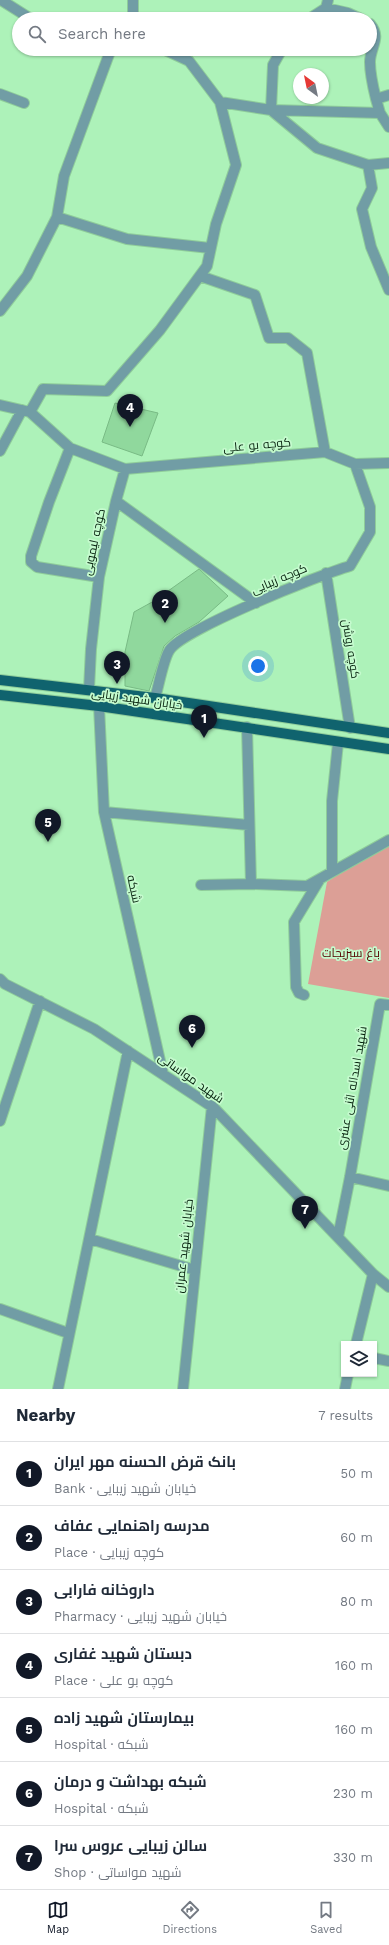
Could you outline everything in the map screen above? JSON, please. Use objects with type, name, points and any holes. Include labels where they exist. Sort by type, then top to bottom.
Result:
[{"type":"main road","name":"خیابان شهید زیبایی","points":[[0,680],[89,689],[389,733]]},
{"type":"main road","name":"خیابان شهید زیبایی","points":[[0,695],[99,706],[247,727],[338,743],[389,749]]},
{"type":"street","points":[[0,0],[20,12]]},
{"type":"street","points":[[133,0],[133,12]]},
{"type":"street","points":[[317,12],[327,4],[346,12]]},
{"type":"street","points":[[0,311],[27,276],[57,217],[64,176],[108,56]]},
{"type":"street","points":[[0,451],[26,411],[43,389],[107,391],[160,330],[207,266],[216,224],[236,165],[220,102],[189,61],[178,56]]},
{"type":"street","points":[[271,110],[273,66],[278,56]]},
{"type":"street","points":[[371,56],[371,75],[376,99],[380,113],[389,127]]},
{"type":"street","points":[[0,94],[24,103]]},
{"type":"street","points":[[376,99],[389,95]]},
{"type":"street","points":[[220,102],[271,110],[380,113]]},
{"type":"street","points":[[271,110],[317,148],[368,165],[389,163]]},
{"type":"street","points":[[368,165],[372,188],[362,209],[371,247],[389,290]]},
{"type":"street","points":[[57,217],[127,239],[210,248]]},
{"type":"street","points":[[200,276],[255,295],[269,338],[288,338],[307,353],[325,452]]},
{"type":"street","points":[[0,405],[26,411],[70,448],[125,469],[116,501]]},
{"type":"street","points":[[70,448],[46,509],[30,556],[31,562],[37,567],[99,577]]},
{"type":"street","name":"کوچه بو علی","points":[[125,469],[325,452],[355,464],[389,464]]},
{"type":"street","name":"کوچه زیبایی","points":[[155,698],[169,650],[197,630],[326,573],[350,566],[370,532],[370,507],[355,464]]},
{"type":"street","name":"کوچه لیمویی","points":[[89,689],[91,649],[99,577],[116,501],[256,603]]},
{"type":"street","name":"کوچه روشن","points":[[326,573],[350,728]]},
{"type":"street","name":"شبکه","points":[[99,706],[104,812],[163,1074]]},
{"type":"street","points":[[247,727],[251,884]]},
{"type":"street","points":[[332,872],[332,801],[338,743]]},
{"type":"street","points":[[104,812],[249,825]]},
{"type":"street","points":[[201,885],[251,884],[307,886],[389,840]]},
{"type":"street","points":[[304,995],[299,993],[296,987],[294,922],[320,879]]},
{"type":"street","name":"شهید مواساتی","points":[[0,979],[94,1029],[212,1106],[372,1274],[389,1287]]},
{"type":"street","points":[[0,1121],[40,1001]]},
{"type":"street","name":"شهید اسداله اثنی عشری","points":[[338,1237],[384,1004]]},
{"type":"street","points":[[58,1389],[68,1333],[90,1239],[128,1051]]},
{"type":"street","name":"خیابان شهید عمران","points":[[183,1389],[212,1106]]},
{"type":"street","points":[[350,1177],[389,1186]]},
{"type":"street","points":[[90,1239],[195,1270]]},
{"type":"street","points":[[357,1341],[372,1274]]},
{"type":"street","points":[[0,1309],[68,1333]]},
{"type":"street","points":[[377,1359],[389,1361]]},
{"type":"street","points":[[345,1389],[347,1377]]},
{"type":"green space","name":"باغ سبزیجات","points":[[389,841],[389,998],[308,984],[327,882]]},
{"type":"building","points":[[115,403],[158,413],[142,456],[102,442]]},
{"type":"building","points":[[199,569],[228,596],[199,622],[175,636],[164,646],[149,691],[125,686],[125,652],[134,612],[154,601]]},
{"type":"place","name":"دبستان شهید غفاری","points":[[130,427]]},
{"type":"place","name":"مدرسه راهنمایی عفاف","points":[[165,623]]},
{"type":"place","name":"داروخانه فارابی","points":[[117,684]]},
{"type":"place","name":"بانک قرض الحسنه مهر ایران","points":[[204,738]]},
{"type":"place","name":"بیمارستان شهید زاده","points":[[48,842]]},
{"type":"place","name":"شبکه بهداشت و درمان","points":[[192,1048]]},
{"type":"place","name":"سالن زیبایی عروس سرا","points":[[305,1229]]}]
